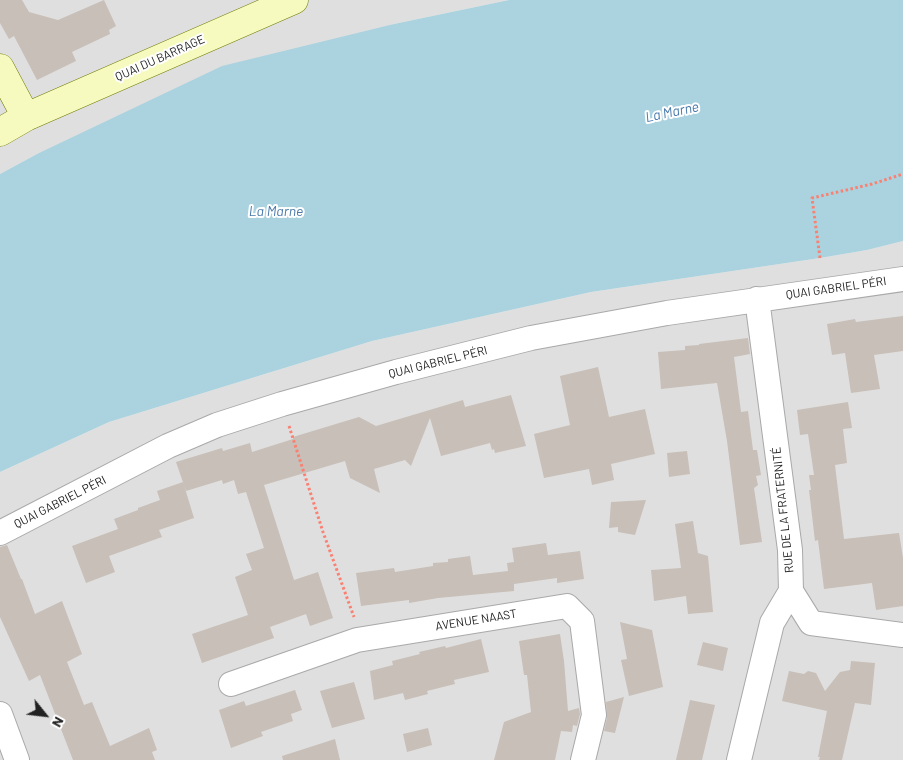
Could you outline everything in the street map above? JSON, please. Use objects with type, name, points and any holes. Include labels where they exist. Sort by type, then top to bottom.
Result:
[{"type":"street","name":"QUAI DU BARRAGE","points":[[0,132],[26,117],[294,0]]},
{"type":"street","points":[[0,68],[26,117]]},
{"type":"street","name":"QUAI GABRIEL PÉRI","points":[[0,533],[168,446],[217,425],[282,404],[531,338],[667,313],[903,279]]},
{"type":"street","name":"RUE DE LA FRATERNITÉ","points":[[756,300],[790,550],[791,591],[811,623],[903,635]]},
{"type":"street","points":[[739,760],[772,623],[791,591]]},
{"type":"street","name":"AVENUE NAAST","points":[[231,684],[362,639],[567,606],[582,621],[594,715],[583,760]]},
{"type":"street","points":[[0,714],[17,760]]},
{"type":"path","points":[[820,258],[812,198],[872,184],[903,174]]},
{"type":"path","points":[[282,404],[323,532],[362,639]]},
{"type":"shaded area","points":[[0,0],[509,0],[394,24],[37,154],[0,174]]},
{"type":"shaded area","points":[[903,241],[903,760],[0,760],[0,472],[109,422],[372,341],[591,292],[820,258],[867,250]]},
{"type":"water","name":"La Marne","points":[[509,0],[903,0],[903,241],[867,250],[820,258],[591,292],[372,341],[109,422],[0,472],[0,174],[37,154],[222,66],[394,24]]},
{"type":"building","points":[[0,0],[22,0],[29,12],[58,20],[104,0],[116,26],[109,30],[110,34],[72,52],[76,61],[37,80],[14,36],[9,39],[0,23]]},
{"type":"building","points":[[903,316],[903,351],[874,355],[880,389],[851,393],[845,353],[832,355],[827,324],[855,319],[856,322]]},
{"type":"building","points":[[748,338],[750,354],[734,357],[741,412],[748,411],[753,450],[757,450],[761,475],[756,476],[758,485],[754,488],[762,542],[740,545],[727,441],[717,383],[661,389],[658,352],[685,350],[685,346]]},
{"type":"building","points":[[598,367],[609,417],[645,409],[655,454],[611,464],[614,480],[592,485],[589,469],[544,478],[534,434],[570,425],[560,376]]},
{"type":"building","points":[[511,395],[526,446],[495,453],[490,443],[441,456],[430,418],[411,466],[405,460],[374,469],[380,493],[350,478],[345,461],[264,485],[294,580],[318,572],[333,618],[310,626],[306,614],[270,627],[274,638],[202,663],[192,634],[248,615],[235,577],[252,570],[246,554],[264,548],[246,492],[238,494],[234,480],[223,484],[222,480],[186,491],[176,462],[222,448],[223,451],[250,443],[252,452],[293,439],[293,437],[359,417],[376,426],[463,400],[465,407]]},
{"type":"building","points":[[848,402],[852,428],[843,429],[847,463],[835,465],[844,539],[899,533],[903,558],[903,606],[876,610],[872,583],[824,589],[818,540],[815,541],[809,490],[811,490],[809,475],[814,475],[808,434],[800,435],[797,410]]},
{"type":"building","points":[[687,451],[690,474],[669,477],[667,453]]},
{"type":"building","points":[[183,482],[194,518],[159,530],[162,537],[109,556],[115,572],[86,583],[72,546],[118,529],[114,519],[160,500],[157,491]]},
{"type":"building","points":[[646,500],[635,535],[618,532],[618,527],[609,528],[611,502]]},
{"type":"building","points":[[693,521],[698,553],[708,556],[713,612],[688,614],[686,596],[654,601],[651,570],[681,568],[675,524]]},
{"type":"building","points":[[546,543],[548,555],[580,551],[584,579],[557,583],[557,578],[514,584],[514,591],[438,598],[409,603],[409,600],[361,606],[356,573],[394,568],[395,572],[433,566],[433,563],[448,562],[448,559],[470,556],[473,575],[508,571],[507,563],[514,562],[512,548]]},
{"type":"building","points":[[7,545],[35,614],[62,601],[82,654],[67,662],[84,705],[92,702],[110,746],[149,728],[157,750],[152,752],[155,760],[73,760],[40,675],[29,681],[0,617],[0,547]]},
{"type":"building","points":[[620,622],[652,630],[663,687],[629,696],[621,660],[627,659]]},
{"type":"building","points":[[560,634],[568,711],[579,708],[580,714],[577,726],[573,725],[572,732],[561,731],[555,760],[494,760],[504,722],[531,712],[527,675],[524,675],[519,641]]},
{"type":"building","points":[[481,639],[489,672],[454,680],[455,684],[427,691],[428,694],[405,700],[403,693],[374,700],[370,671],[393,665],[392,661],[420,654],[419,652],[445,646],[446,648]]},
{"type":"building","points":[[703,642],[728,648],[723,671],[697,665]]},
{"type":"building","points":[[851,661],[875,663],[871,705],[855,703],[842,760],[819,760],[827,711],[782,701],[789,671],[804,674],[808,671],[816,673],[825,691],[840,672],[850,670]]},
{"type":"building","points":[[354,682],[365,719],[332,728],[320,691]]},
{"type":"building","points":[[295,690],[302,710],[291,714],[293,721],[261,732],[263,736],[231,748],[219,710],[244,701],[246,706]]},
{"type":"building","points":[[624,697],[615,733],[604,731],[607,718],[606,702]]},
{"type":"building","points":[[690,700],[715,705],[702,760],[676,760]]},
{"type":"building","points":[[428,728],[432,745],[407,752],[403,734]]},
{"type":"building","points":[[335,739],[340,760],[283,760],[282,756]]}]
